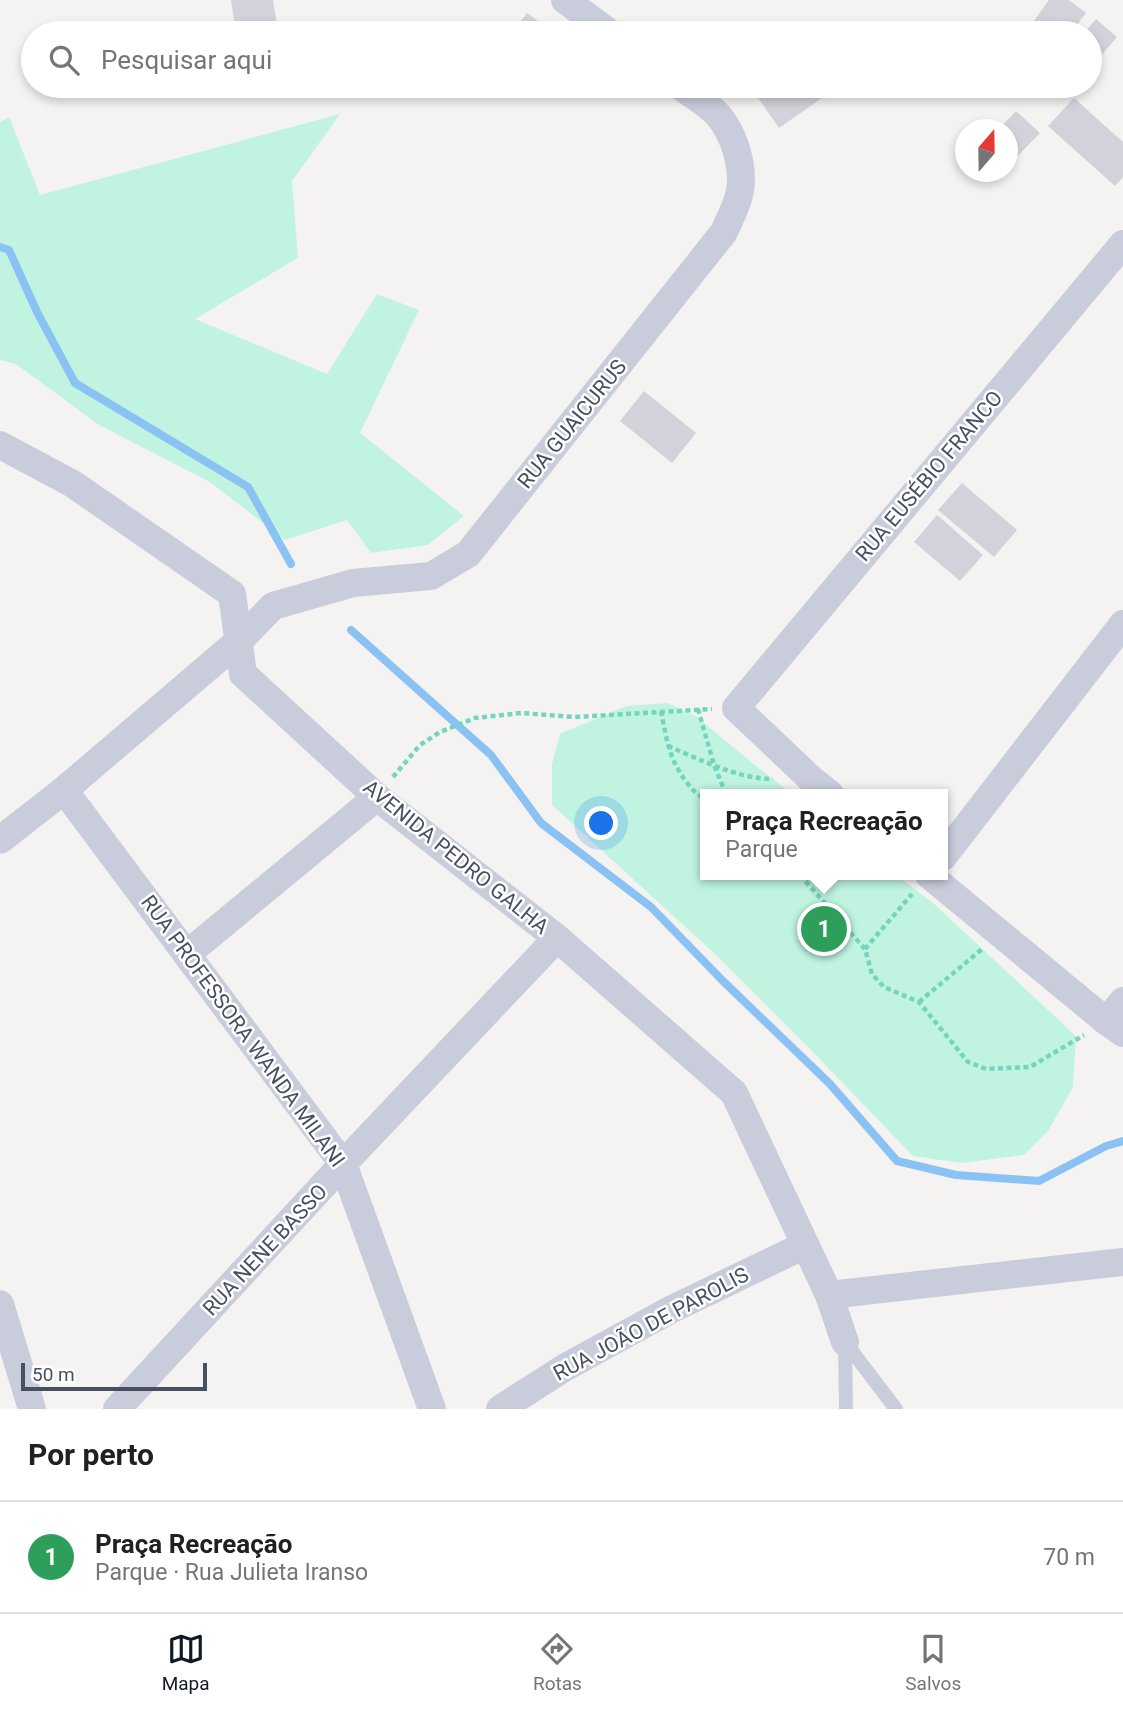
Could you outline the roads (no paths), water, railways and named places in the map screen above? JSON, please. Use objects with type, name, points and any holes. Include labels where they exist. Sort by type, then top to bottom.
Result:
[{"type":"street","points":[[565,0],[594,21]]},
{"type":"street","name":"RUA GUAICURUS","points":[[0,840],[64,790],[240,640],[273,606],[353,583],[431,576],[468,554],[724,232],[735,207],[741,182],[738,159],[733,138],[718,114],[696,98]]},
{"type":"street","name":"RUA EUSÉBIO FRANCO","points":[[820,787],[736,708],[1123,244]]},
{"type":"street","name":"AVENIDA PEDRO GALHA","points":[[0,445],[73,484],[232,594],[243,674],[377,797],[557,938],[734,1093],[829,1295],[845,1342]]},
{"type":"street","points":[[948,851],[1123,624]]},
{"type":"street","name":"RUA PROFESSORA WANDA MILANI","points":[[64,790],[343,1164],[432,1409]]},
{"type":"street","points":[[187,954],[377,797]]},
{"type":"street","points":[[935,880],[1000,933],[1117,1019]]},
{"type":"street","name":"RUA NENE BASSO","points":[[117,1409],[343,1164],[557,938]]},
{"type":"street","name":"RUA JOÃO DE PAROLIS","points":[[500,1409],[564,1368],[670,1310],[805,1245]]},
{"type":"street","points":[[829,1295],[1123,1262]]},
{"type":"street","points":[[0,1304],[32,1409]]},
{"type":"lane","name":"AVENIDA PEDRO GALHA","points":[[845,1342],[846,1409]]},
{"type":"lane","name":"AVENIDA PEDRO GALHA","points":[[845,1342],[896,1409]]},
{"type":"waterway","points":[[0,247],[9,250],[37,312],[75,383],[248,487],[291,564]]},
{"type":"waterway","points":[[351,630],[491,755],[541,823],[651,907],[830,1084],[897,1161],[956,1175],[1039,1181],[1106,1146],[1123,1141]]},
{"type":"place","name":"Praça Recreação","points":[[824,929]]}]
